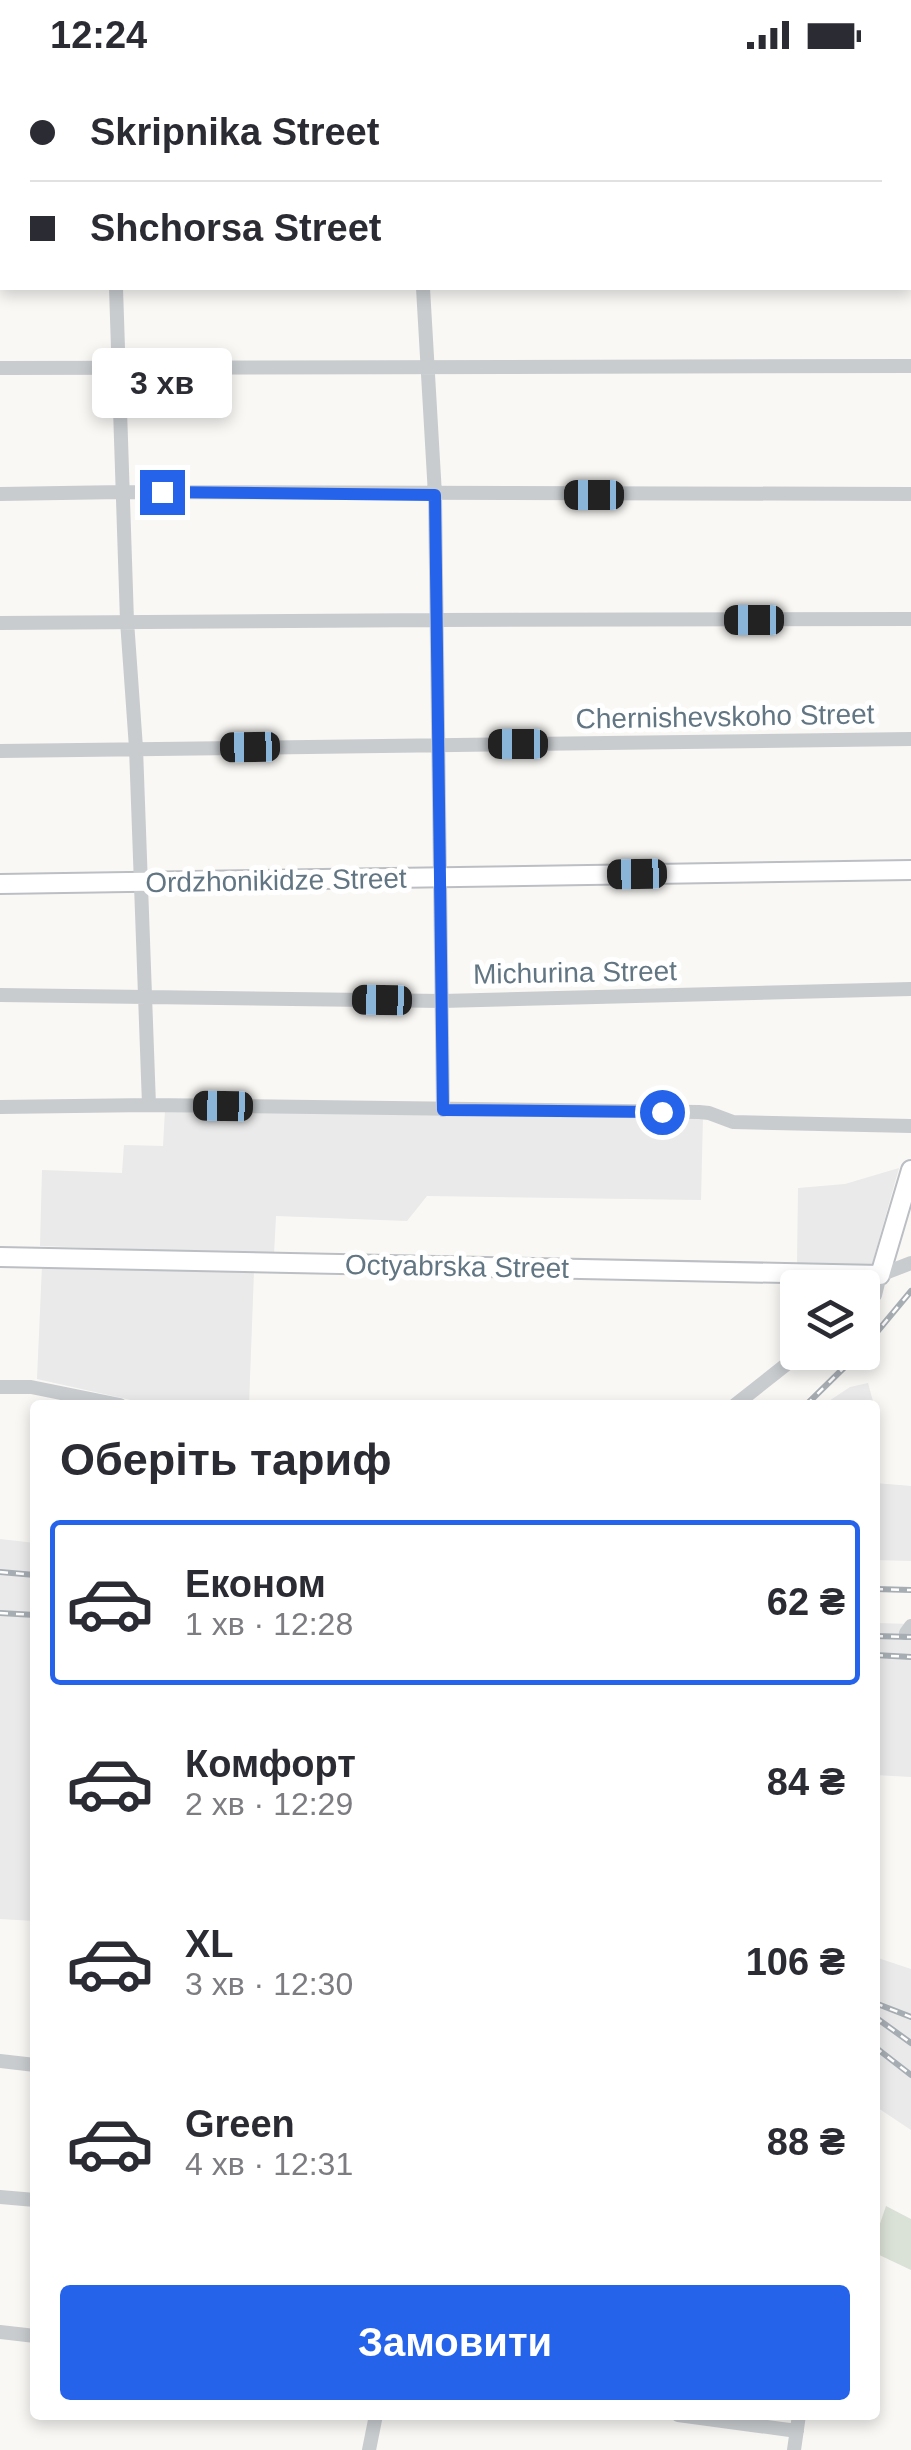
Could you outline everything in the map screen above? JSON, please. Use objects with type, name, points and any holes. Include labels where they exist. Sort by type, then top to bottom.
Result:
[{"type":"main road","name":"Ordzhonikidze Street","points":[[0,884],[911,870]]},
{"type":"main road","points":[[880,1275],[911,1170]]},
{"type":"main road","name":"Octyabrska Street","points":[[0,1256],[780,1273]]},
{"type":"street","points":[[116,290],[150,1105]]},
{"type":"street","points":[[423,290],[435,495],[443,1110]]},
{"type":"street","points":[[0,368],[911,366]]},
{"type":"street","points":[[0,494],[911,494]]},
{"type":"street","points":[[0,623],[911,620]]},
{"type":"street","name":"Chernishevskoho Street","points":[[0,751],[911,739]]},
{"type":"street","name":"Michurina Street","points":[[0,995],[442,1001],[911,989]]},
{"type":"street","points":[[0,1107],[150,1105],[698,1112],[732,1122],[911,1126]]},
{"type":"street","name":"Octyabrska Street","points":[[880,1275],[911,1264]]},
{"type":"street","points":[[741,1400],[780,1369]]},
{"type":"street","points":[[0,1387],[31,1388],[94,1400]]},
{"type":"street","points":[[0,2061],[30,2064]]},
{"type":"street","points":[[0,2197],[30,2200]]},
{"type":"street","points":[[0,2332],[30,2335]]},
{"type":"street","points":[[369,2450],[375,2420]]},
{"type":"street","points":[[715,2420],[797,2431]]},
{"type":"street","points":[[794,2450],[798,2420]]},
{"type":"shaded area","points":[[165,1110],[703,1115],[701,1200],[427,1196],[407,1221],[276,1216],[274,1254],[40,1246],[42,1170],[122,1173],[124,1145],[163,1146]]},
{"type":"shaded area","points":[[899,1168],[871,1268],[797,1267],[798,1188],[845,1184]]},
{"type":"shaded area","points":[[42,1266],[254,1271],[249,1400],[131,1400],[37,1379]]},
{"type":"shaded area","points":[[868,1383],[873,1400],[830,1400],[850,1387]]},
{"type":"shaded area","points":[[880,1483],[911,1486],[911,1561],[880,1560]]},
{"type":"shaded area","points":[[0,1539],[30,1542],[30,1921],[0,1919]]},
{"type":"shaded area","points":[[880,1623],[911,1624],[911,1777],[880,1775]]},
{"type":"shaded area","points":[[880,1959],[911,1969],[911,2130],[880,2109]]},
{"type":"shaded area","points":[[886,2206],[911,2219],[911,2270],[880,2255],[880,2223]]},
{"type":"railway","points":[[880,1328],[911,1291]]},
{"type":"railway","points":[[811,1400],[842,1370]]},
{"type":"railway","points":[[0,1572],[30,1575]]},
{"type":"railway","points":[[880,1589],[911,1590]]},
{"type":"railway","points":[[0,1613],[30,1615]]},
{"type":"railway","points":[[880,1636],[911,1637]]},
{"type":"railway","points":[[880,1655],[911,1657]]},
{"type":"railway","points":[[880,2005],[911,2017]]},
{"type":"railway","points":[[880,2021],[911,2043]]},
{"type":"railway","points":[[880,2051],[911,2075]]},
{"type":"route","points":[[162,492],[435,495],[443,1110],[662,1112]]}]
